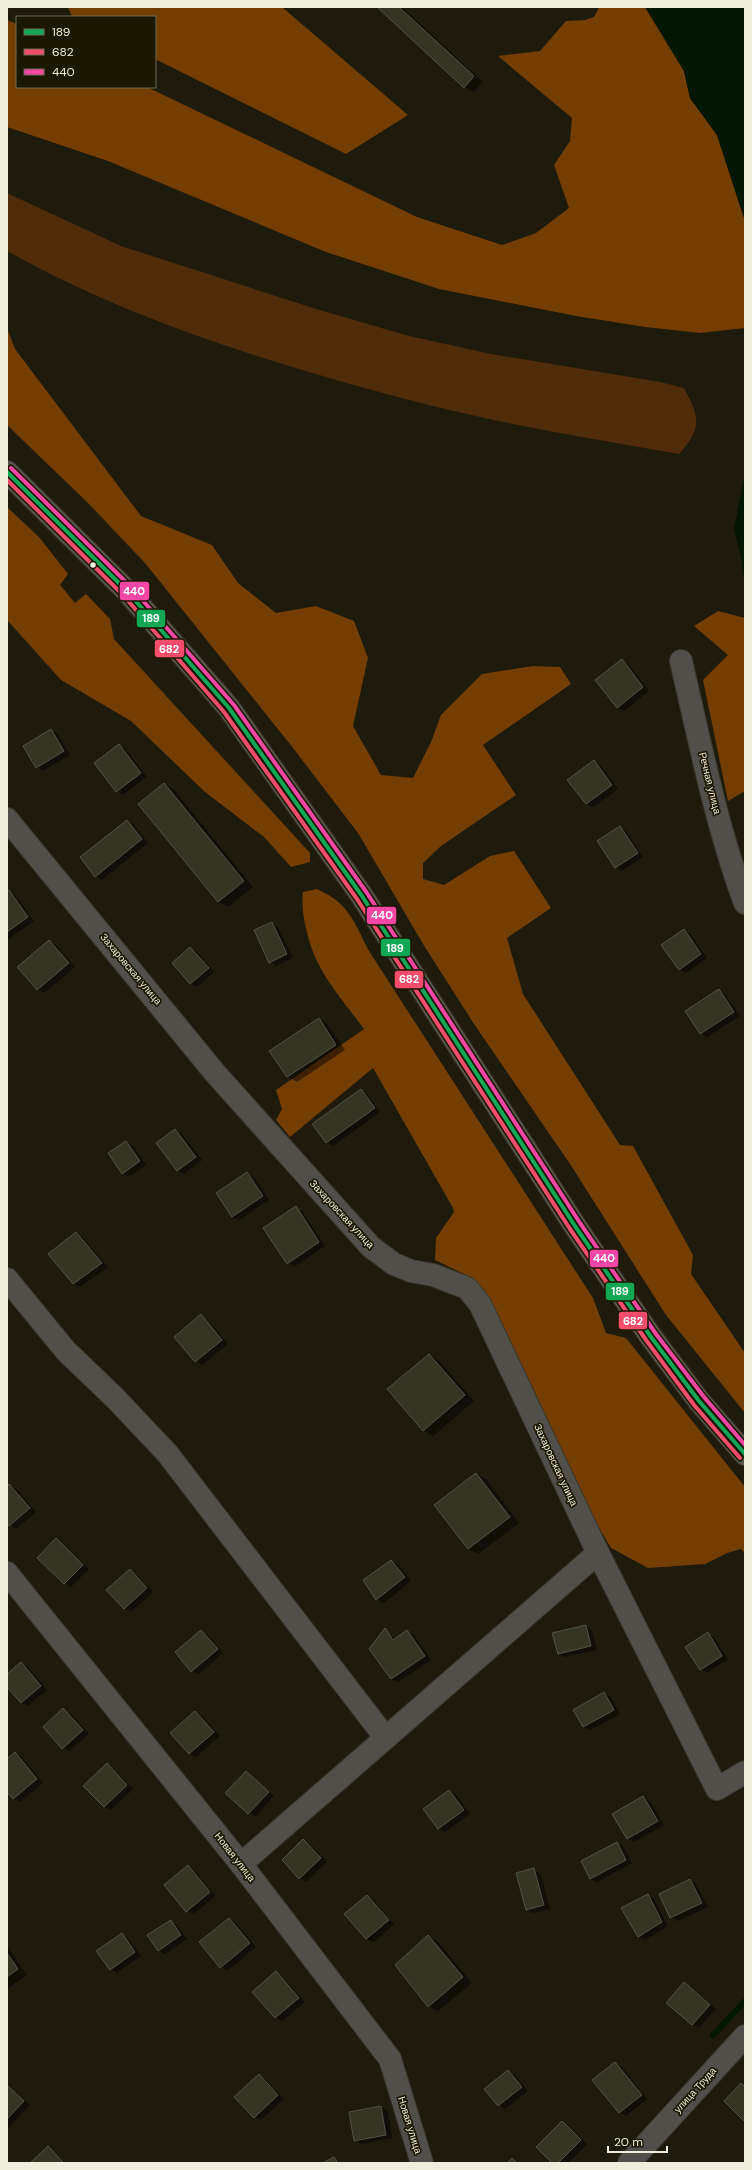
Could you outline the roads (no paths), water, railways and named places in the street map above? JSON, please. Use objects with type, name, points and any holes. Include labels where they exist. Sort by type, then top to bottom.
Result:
[{"type":"main road","points":[[7,472],[122,586],[229,708],[362,896],[575,1226],[651,1337],[699,1401],[745,1454]]},
{"type":"street","name":"Речная улица","points":[[681,661],[709,781],[737,881],[745,903]]},
{"type":"street","name":"Захаровская улица","points":[[7,819],[215,1073],[371,1247],[394,1264],[450,1281],[467,1288],[472,1293],[480,1304],[598,1553],[718,1789],[745,1772]]},
{"type":"street","points":[[7,1279],[66,1351],[115,1398],[167,1453],[386,1737]]},
{"type":"street","points":[[241,1864],[598,1553]]},
{"type":"street","name":"Новая улица","points":[[7,1573],[241,1864],[390,2059],[422,2163]]},
{"type":"street","name":"улица Труда","points":[[629,2163],[745,2036]]},
{"type":"waterway","points":[[713,2035],[745,2001]]}]
